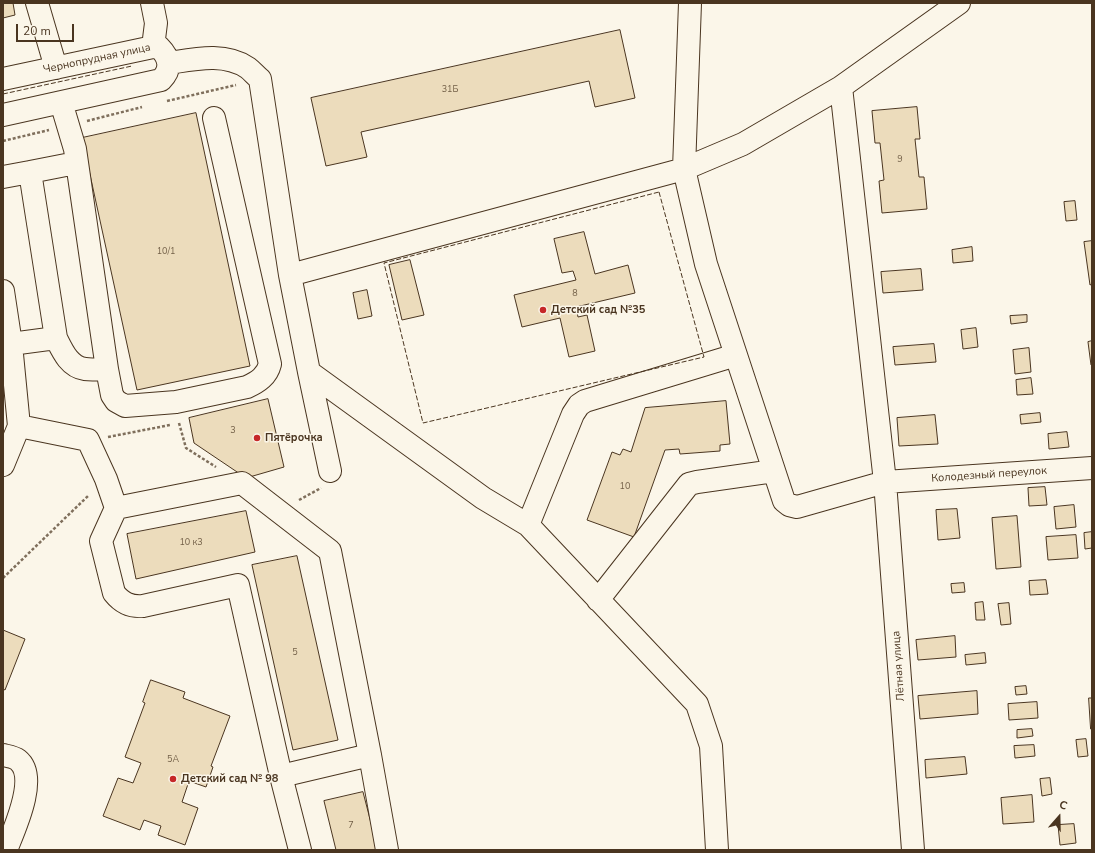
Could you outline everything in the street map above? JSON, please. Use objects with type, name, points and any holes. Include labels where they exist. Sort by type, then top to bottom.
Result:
[{"type":"street","points":[[36,3],[56,68]]},
{"type":"street","points":[[152,3],[156,23],[153,47]]},
{"type":"street","name":"Колодезный переулок","points":[[690,3],[684,169],[706,264],[784,500],[789,505],[797,507],[885,482],[1092,468]]},
{"type":"street","points":[[290,275],[684,169],[743,144],[841,87],[959,3]]},
{"type":"street","name":"Чернопрудная улица","points":[[3,79],[153,47],[159,47],[169,63]]},
{"type":"street","points":[[3,115],[161,80],[167,74],[169,63],[212,57],[238,63],[248,68],[260,79],[290,275],[330,471]]},
{"type":"street","name":"Лётная улица","points":[[841,87],[885,482],[913,850]]},
{"type":"street","points":[[61,102],[74,149],[112,395],[116,401],[125,406],[178,413],[256,383],[268,371],[270,364],[214,118]]},
{"type":"street","points":[[3,177],[76,163]]},
{"type":"street","points":[[30,172],[56,338],[66,357],[73,364],[84,369],[107,369]]},
{"type":"street","points":[[3,292],[7,345],[19,426],[3,465]]},
{"type":"street","points":[[7,345],[56,338]]},
{"type":"street","points":[[528,525],[573,414],[579,405],[585,401],[736,356]]},
{"type":"street","points":[[309,372],[483,498],[528,525],[697,704],[711,746],[717,850]]},
{"type":"street","points":[[19,426],[88,440],[106,479],[116,508],[100,541],[114,593],[119,599],[134,607],[143,606],[238,585],[281,776],[300,850]]},
{"type":"street","points":[[598,600],[689,484],[774,471]]},
{"type":"street","points":[[116,508],[242,483],[330,551],[387,850]]},
{"type":"street","points":[[3,754],[17,760],[25,769],[26,782],[23,807],[6,850]]},
{"type":"street","points":[[281,776],[370,755]]},
{"type":"path","points":[[160,103],[260,79]]},
{"type":"path","points":[[3,141],[144,107]]},
{"type":"path","points":[[88,440],[178,413],[186,448],[242,483]]},
{"type":"path","points":[[279,511],[326,485],[330,480],[330,471]]},
{"type":"path","points":[[3,578],[106,479]]},
{"type":"building","points":[[3,3],[13,3],[15,15],[3,18]]},
{"type":"building","points":[[620,30],[635,98],[595,107],[589,81],[361,132],[367,157],[326,166],[311,98]]},
{"type":"building","points":[[917,107],[920,139],[915,139],[919,177],[924,177],[927,209],[882,213],[879,181],[884,180],[880,143],[875,143],[872,111]]},
{"type":"building","points":[[196,113],[250,366],[137,390],[82,138]]},
{"type":"building","points":[[1075,201],[1077,220],[1066,221],[1064,202]]},
{"type":"building","points":[[584,232],[595,274],[628,265],[635,293],[576,307],[578,317],[587,315],[595,351],[569,357],[560,318],[522,327],[514,295],[576,280],[573,271],[562,273],[554,239]]},
{"type":"building","points":[[1092,241],[1092,284],[1090,285],[1084,242]]},
{"type":"building","points":[[972,247],[973,261],[953,263],[952,250]]},
{"type":"building","points":[[410,260],[424,315],[402,320],[389,265]]},
{"type":"building","points":[[921,269],[923,290],[883,293],[881,272]]},
{"type":"building","points":[[367,290],[372,316],[358,319],[353,293]]},
{"type":"building","points":[[1027,315],[1027,322],[1011,324],[1010,316]]},
{"type":"building","points":[[976,328],[978,347],[963,349],[961,330]]},
{"type":"building","points":[[1092,341],[1092,365],[1091,365],[1088,342]]},
{"type":"building","points":[[934,344],[936,362],[895,365],[893,347]]},
{"type":"building","points":[[1029,348],[1031,372],[1015,374],[1013,350]]},
{"type":"building","points":[[1031,378],[1033,394],[1017,395],[1016,380]]},
{"type":"building","points":[[268,399],[284,467],[246,478],[194,443],[189,418]]},
{"type":"building","points":[[726,401],[730,444],[720,445],[720,451],[680,454],[679,449],[665,450],[634,537],[587,520],[612,452],[620,455],[623,449],[631,452],[645,408]]},
{"type":"building","points":[[1040,413],[1041,422],[1021,424],[1020,415]]},
{"type":"building","points":[[935,415],[938,444],[899,446],[897,418]]},
{"type":"building","points":[[1067,432],[1069,447],[1049,449],[1048,434]]},
{"type":"building","points":[[1045,487],[1047,505],[1029,506],[1028,488]]},
{"type":"building","points":[[1074,505],[1076,527],[1056,529],[1054,507]]},
{"type":"building","points":[[957,509],[960,538],[938,540],[936,510]]},
{"type":"building","points":[[246,511],[255,552],[136,579],[127,534]]},
{"type":"building","points":[[1017,516],[1021,567],[996,569],[992,518]]},
{"type":"building","points":[[1092,532],[1092,548],[1085,549],[1084,533]]},
{"type":"building","points":[[1076,535],[1078,558],[1048,560],[1046,537]]},
{"type":"building","points":[[297,556],[338,740],[293,750],[252,565]]},
{"type":"building","points":[[1046,580],[1048,594],[1030,595],[1029,581]]},
{"type":"building","points":[[964,583],[965,592],[952,593],[951,584]]},
{"type":"building","points":[[983,602],[985,620],[976,620],[975,603]]},
{"type":"building","points":[[1009,603],[1011,624],[1001,625],[998,604]]},
{"type":"building","points":[[3,630],[25,639],[5,690],[3,689]]},
{"type":"building","points":[[955,636],[956,657],[918,660],[916,640]]},
{"type":"building","points":[[985,653],[986,663],[966,665],[965,655]]},
{"type":"building","points":[[151,680],[185,692],[183,698],[230,716],[211,766],[213,767],[206,787],[189,781],[182,802],[198,808],[185,845],[158,835],[161,826],[144,820],[140,830],[103,816],[118,778],[133,783],[141,763],[125,757],[145,703],[143,702]]},
{"type":"building","points":[[1026,686],[1027,694],[1016,695],[1015,687]]},
{"type":"building","points":[[977,691],[978,714],[920,719],[918,696]]},
{"type":"building","points":[[1089,698],[1092,698],[1092,729],[1091,729]]},
{"type":"building","points":[[1037,702],[1038,718],[1009,720],[1008,704]]},
{"type":"building","points":[[1032,729],[1033,736],[1017,738],[1017,730]]},
{"type":"building","points":[[1086,739],[1088,756],[1078,757],[1076,740]]},
{"type":"building","points":[[1034,745],[1035,756],[1015,758],[1014,746]]},
{"type":"building","points":[[965,757],[967,774],[926,778],[925,760]]},
{"type":"building","points":[[1050,778],[1052,794],[1042,796],[1040,779]]},
{"type":"building","points":[[363,792],[378,850],[336,850],[324,801]]},
{"type":"building","points":[[1032,795],[1034,822],[1003,824],[1001,798]]},
{"type":"building","points":[[1074,824],[1076,843],[1060,845],[1058,825]]},
{"type":"fence","points":[[3,94],[132,66]]},
{"type":"fence","points":[[659,192],[704,357],[423,423],[384,263],[659,192]]},
{"type":"place","name":"Детский сад №35","points":[[543,310]]},
{"type":"place","name":"Пятёрочка","points":[[257,438]]},
{"type":"place","name":"Детский сад № 98","points":[[173,779]]}]
